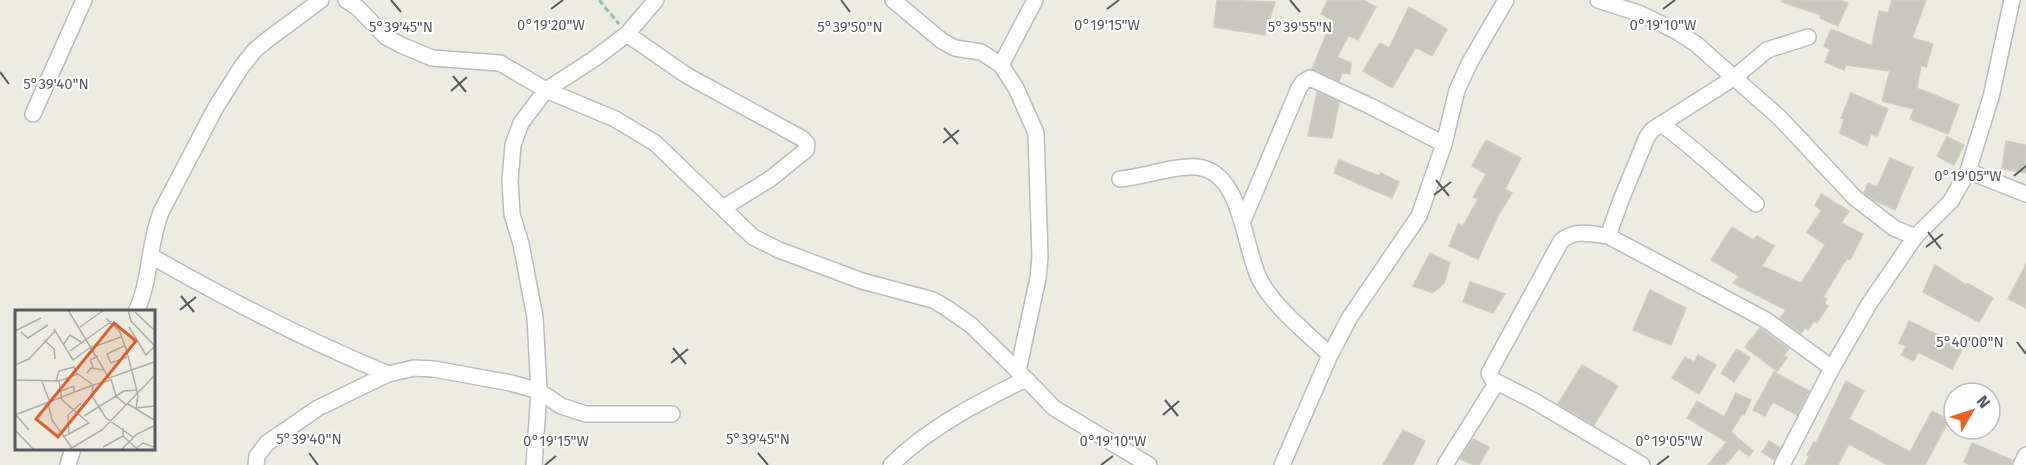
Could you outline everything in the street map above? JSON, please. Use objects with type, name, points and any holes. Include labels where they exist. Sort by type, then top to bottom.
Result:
[{"type":"street","points":[[33,114],[84,0]]},
{"type":"street","points":[[137,310],[145,290],[156,225],[161,212],[216,107],[255,50],[321,0]]},
{"type":"street","points":[[534,465],[539,391],[535,317],[521,244],[512,214],[510,181],[513,145],[520,123],[546,90],[627,34],[656,0]]},
{"type":"street","points":[[891,465],[906,450],[1022,375],[1040,257],[1036,133],[1016,88],[1001,65],[981,52],[955,48],[942,41],[893,0]]},
{"type":"street","points":[[1001,65],[1035,0]]},
{"type":"street","points":[[1282,465],[1330,355],[1350,317],[1419,216],[1444,144],[1457,90],[1470,62],[1506,0]]},
{"type":"street","points":[[1598,0],[1641,14],[1676,31],[1696,44],[1801,139],[1855,198],[1894,228],[1914,237]]},
{"type":"street","points":[[1782,465],[1832,368],[1869,304],[1914,237],[1951,201],[1968,171],[1991,97],[2012,0]]},
{"type":"street","points":[[355,3],[386,37],[411,49],[432,58],[500,63],[546,90],[615,119],[655,143],[753,237],[779,250],[862,281],[933,300],[971,326],[1054,408],[1149,465]]},
{"type":"street","points":[[627,34],[686,75],[803,139],[807,144],[806,150],[770,179],[723,208]]},
{"type":"street","points":[[1608,236],[1620,200],[1652,130],[1735,77],[1767,50],[1808,37]]},
{"type":"street","points":[[1242,223],[1299,88],[1310,78],[1444,144]]},
{"type":"street","points":[[1661,124],[1692,146],[1720,174],[1756,204]]},
{"type":"street","points":[[1120,179],[1197,167],[1206,170],[1225,183],[1235,200],[1253,265],[1261,283],[1280,306],[1330,355]]},
{"type":"street","points":[[1968,171],[2026,194]]},
{"type":"street","points":[[1642,465],[1546,407],[1492,379],[1489,373],[1561,241],[1568,235],[1582,233],[1608,236],[1766,320],[1832,368]]},
{"type":"street","points":[[151,256],[226,299],[302,337],[388,374]]},
{"type":"street","points":[[256,465],[257,456],[267,443],[318,408],[388,374],[414,368],[434,369],[503,381],[539,391],[561,406],[586,414],[672,414]]},
{"type":"street","points":[[1445,465],[1497,382]]},
{"type":"street","points":[[68,465],[72,450]]},
{"type":"street","points":[[2021,465],[2026,455]]},
{"type":"path","points":[[599,0],[627,34]]},
{"type":"building","points":[[1217,0],[1275,2],[1265,35],[1214,27]]},
{"type":"building","points":[[1328,0],[1363,0],[1376,7],[1358,40],[1349,35],[1337,57],[1351,63],[1350,74],[1342,73],[1339,81],[1312,69],[1332,20],[1321,14]]},
{"type":"building","points":[[1782,0],[1839,0],[1848,3],[1838,26],[1820,18],[1821,15],[1782,2]]},
{"type":"building","points":[[1892,0],[1926,0],[1912,38],[1933,44],[1926,67],[1921,65],[1917,88],[1959,105],[1948,134],[1910,119],[1914,109],[1882,101],[1890,71],[1846,65],[1844,70],[1825,62],[1830,49],[1824,46],[1831,29],[1872,46],[1879,11],[1888,13]]},
{"type":"building","points":[[1409,7],[1447,29],[1432,56],[1416,47],[1392,88],[1363,71],[1380,43],[1389,48]]},
{"type":"building","points":[[1317,92],[1339,102],[1332,138],[1308,136]]},
{"type":"building","points":[[1851,93],[1888,109],[1877,136],[1871,134],[1867,146],[1840,133],[1844,119],[1841,118]]},
{"type":"building","points":[[1947,137],[1964,145],[1954,165],[1937,156]]},
{"type":"building","points":[[1486,140],[1521,158],[1505,189],[1512,193],[1499,214],[1478,259],[1449,246],[1458,224],[1463,226],[1478,199],[1473,197],[1486,174],[1472,166]]},
{"type":"building","points":[[2006,141],[2026,145],[2026,173],[2002,169]]},
{"type":"building","points":[[1890,158],[1913,168],[1895,210],[1864,193],[1868,183],[1877,187]]},
{"type":"building","points":[[1339,160],[1379,176],[1381,173],[1399,182],[1392,198],[1334,173]]},
{"type":"building","points":[[1821,194],[1849,211],[1841,223],[1863,234],[1850,260],[1847,258],[1823,297],[1827,299],[1824,303],[1828,306],[1817,323],[1814,321],[1808,330],[1805,328],[1801,333],[1780,318],[1786,310],[1733,283],[1739,276],[1711,260],[1732,227],[1753,240],[1757,236],[1774,246],[1762,266],[1802,282],[1825,245],[1807,232],[1821,211],[1815,205]]},
{"type":"building","points":[[1430,253],[1450,263],[1444,283],[1433,293],[1413,286]]},
{"type":"building","points":[[2026,264],[2026,308],[2008,299]]},
{"type":"building","points":[[1935,265],[1966,285],[1967,283],[1993,298],[1979,322],[1923,292]]},
{"type":"building","points":[[1470,282],[1505,294],[1493,313],[1463,302]]},
{"type":"building","points":[[1650,290],[1686,308],[1671,345],[1633,330]]},
{"type":"building","points":[[1909,321],[1963,347],[1952,369],[1918,352],[1914,361],[1901,355],[1906,346],[1899,343]]},
{"type":"building","points":[[1760,328],[1789,349],[1783,356],[1787,358],[1777,371],[1745,347]]},
{"type":"building","points":[[1737,349],[1750,358],[1734,382],[1721,373]]},
{"type":"building","points":[[1698,355],[1716,365],[1699,394],[1672,378],[1685,357],[1694,362]]},
{"type":"building","points":[[1582,365],[1618,386],[1594,425],[1558,404]]},
{"type":"building","points":[[1774,372],[1809,391],[1797,415],[1773,402],[1765,416],[1753,410]]},
{"type":"building","points":[[1846,381],[1864,391],[1849,419],[1910,452],[1932,411],[1942,416],[1942,433],[1925,465],[1888,465],[1849,444],[1838,465],[1805,465],[1809,456],[1807,455],[1814,442],[1816,443]]},
{"type":"building","points":[[1736,393],[1751,400],[1744,415],[1742,414],[1731,432],[1753,451],[1749,456],[1739,449],[1725,465],[1708,465],[1727,442],[1687,418],[1697,401],[1724,417]]},
{"type":"building","points":[[1403,430],[1425,441],[1413,465],[1383,465]]},
{"type":"building","points":[[1473,439],[1489,447],[1479,465],[1460,459]]},
{"type":"building","points":[[1769,441],[1780,448],[1774,460],[1762,452]]},
{"type":"building","points":[[1972,443],[2012,460],[2011,465],[1970,465],[1964,462]]}]
